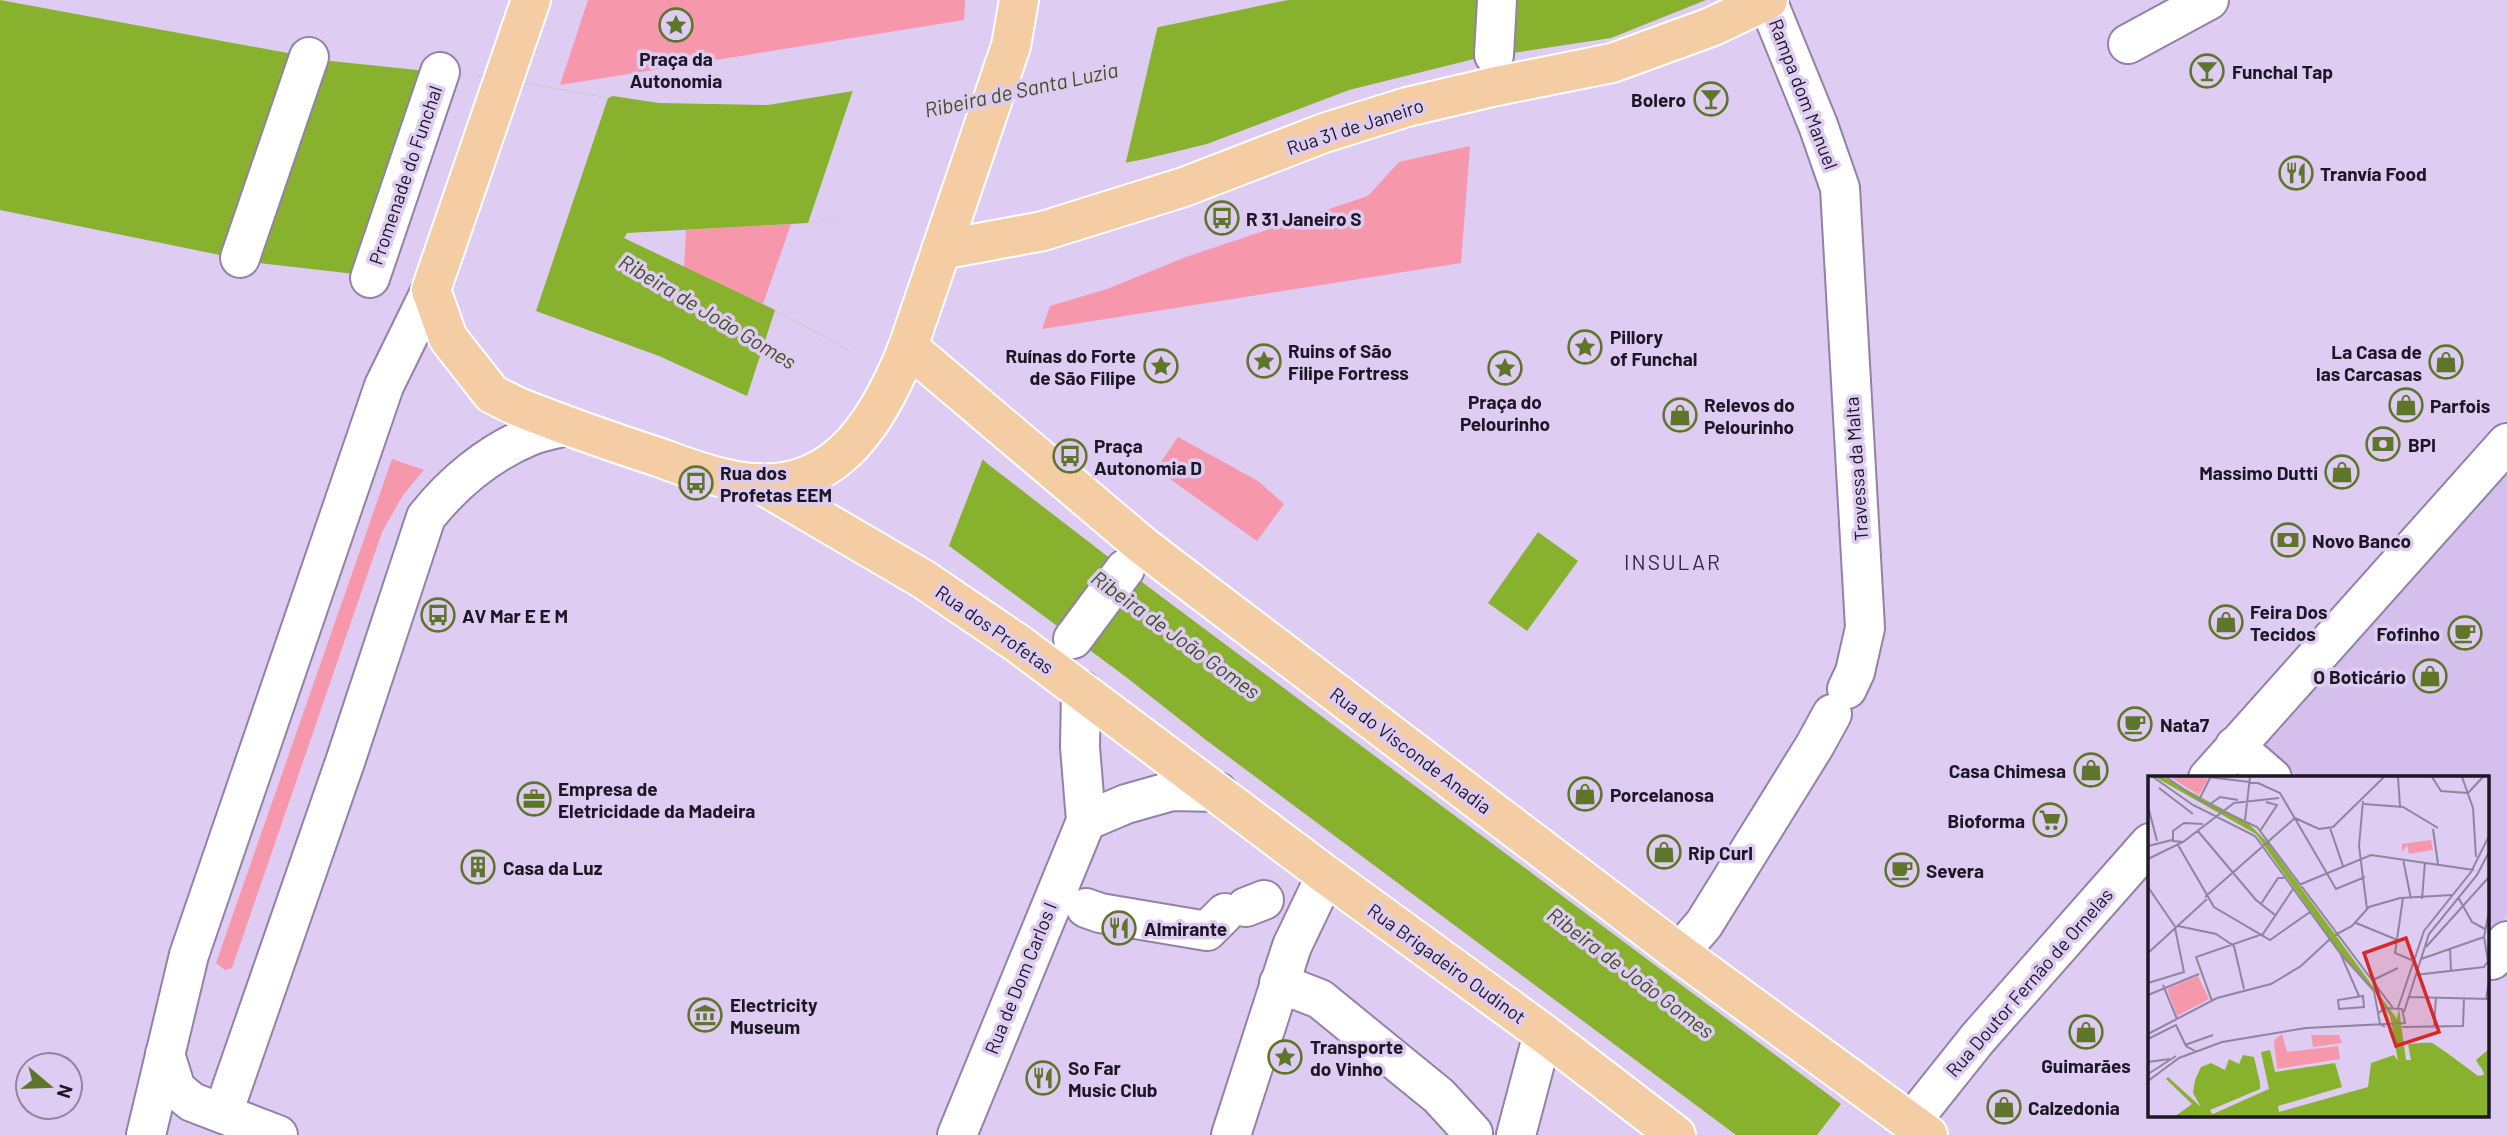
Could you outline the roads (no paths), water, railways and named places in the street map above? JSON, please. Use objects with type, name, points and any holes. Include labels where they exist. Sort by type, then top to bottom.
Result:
[{"type":"main road","points":[[531,0],[431,290],[448,338],[492,394],[516,406],[728,480],[759,483],[792,482],[827,467],[852,446],[868,425],[901,365],[1010,46],[1019,0]]},
{"type":"main road","name":"Rua 31 de Janeiro","points":[[941,250],[1043,231],[1184,187],[1324,133],[1407,107],[1612,63],[1711,27],[1767,0]]},
{"type":"main road","name":"Rua do Visconde Anadia","points":[[901,365],[1679,953],[1920,1128]]},
{"type":"main road","name":"Rua dos Profetas","points":[[759,483],[923,579],[1082,690],[1218,792]]},
{"type":"main road","name":"Rua Brigadeiro Oudinot","points":[[1218,792],[1676,1135]]},
{"type":"street","points":[[1494,55],[1497,0]]},
{"type":"street","name":"Rampa dom Manuel","points":[[1767,0],[1818,125],[1840,188],[1842,246]]},
{"type":"street","points":[[2128,44],[2209,0]]},
{"type":"street","points":[[240,258],[309,57]]},
{"type":"street","name":"Promenade do Funchal","points":[[370,278],[440,72]]},
{"type":"street","name":"Travessa da Malta","points":[[1679,953],[1704,924],[1815,745],[1855,672],[1865,628],[1842,246]]},
{"type":"street","points":[[146,1135],[189,955],[384,386],[431,290]]},
{"type":"street","points":[[223,1113],[346,759],[426,517],[461,478],[508,447],[532,435],[568,426]]},
{"type":"street","points":[[2210,776],[2507,443]]},
{"type":"street","points":[[1073,639],[1125,569]]},
{"type":"street","name":"Rua de Dom Carlos I","points":[[957,1135],[1086,821],[1080,747],[1082,690]]},
{"type":"street","points":[[2235,746],[2270,776]]},
{"type":"street","points":[[1086,821],[1126,804],[1172,791],[1218,792]]},
{"type":"street","name":"Rua Doutor Fernão de Ornelas","points":[[1920,1128],[1978,1038],[2148,845]]},
{"type":"street","points":[[1231,1135],[1292,946],[1326,875]]},
{"type":"street","points":[[1086,908],[1100,913],[1207,931],[1245,907]]},
{"type":"street","points":[[1279,983],[1320,999],[1381,1046],[1439,1096],[1473,1133]]},
{"type":"street","points":[[1516,1135],[1543,1033]]},
{"type":"street","points":[[165,1055],[176,1089],[192,1102],[278,1135]]},
{"type":"water","points":[[0,0],[331,61],[503,79],[608,98],[613,96],[659,103],[768,105],[853,91],[1288,0],[1706,0],[1611,38],[1474,59],[1349,90],[1207,144],[1145,159],[808,223],[627,233],[624,238],[775,310],[850,351],[932,414],[989,465],[1107,556],[1841,1104],[1817,1135],[1736,1135],[747,396],[659,356],[506,300],[355,274],[259,263],[0,210]]},
{"type":"water","points":[[1538,532],[1578,561],[1527,631],[1488,603]]},
{"type":"place","name":"Praça da Autonomia","points":[[676,25]]},
{"type":"place","name":"Funchal Tap","points":[[2207,71]]},
{"type":"place","name":"Bolero","points":[[1711,99]]},
{"type":"place","name":"Tranvía Food","points":[[2296,173]]},
{"type":"place","name":"R 31 Janeiro S","points":[[1222,218]]},
{"type":"place","name":"Pillory of Funchal","points":[[1585,347]]},
{"type":"place","name":"Ruins of São Filipe Fortress","points":[[1264,361]]},
{"type":"place","name":"La Casa de las Carcasas","points":[[2446,362]]},
{"type":"place","name":"Ruínas do Forte de São Filipe","points":[[1161,366]]},
{"type":"place","name":"Praça do Pelourinho","points":[[1505,368]]},
{"type":"place","name":"Parfois","points":[[2406,405]]},
{"type":"place","name":"Relevos do Pelourinho","points":[[1680,415]]},
{"type":"place","name":"BPI","points":[[2383,444]]},
{"type":"place","name":"Praça Autonomia D","points":[[1070,456]]},
{"type":"place","name":"Massimo Dutti","points":[[2342,472]]},
{"type":"place","name":"Rua dos Profetas EEM","points":[[696,483]]},
{"type":"place","name":"Novo Banco","points":[[2288,540]]},
{"type":"place","name":"AV Mar E E M","points":[[438,615]]},
{"type":"place","name":"Feira Dos Tecidos","points":[[2226,622]]},
{"type":"place","name":"Fofinho","points":[[2465,633]]},
{"type":"place","name":"O Boticário","points":[[2430,676]]},
{"type":"place","name":"Nata7","points":[[2135,724]]},
{"type":"place","name":"Casa Chimesa","points":[[2091,770]]},
{"type":"place","name":"Porcelanosa","points":[[1585,794]]},
{"type":"place","name":"Empresa de Eletricidade da Madeira","points":[[534,799]]},
{"type":"place","name":"Bioforma","points":[[2050,820]]},
{"type":"place","name":"Rip Curl","points":[[1664,852]]},
{"type":"place","name":"Casa da Luz","points":[[478,867]]},
{"type":"place","name":"Severa","points":[[1902,870]]},
{"type":"place","name":"Almirante","points":[[1119,928]]},
{"type":"place","name":"Electricity Museum","points":[[705,1015]]},
{"type":"place","name":"Guimarães","points":[[2086,1032]]},
{"type":"place","name":"Transporte do Vinho","points":[[1285,1057]]},
{"type":"place","name":"So Far Music Club","points":[[1043,1078]]},
{"type":"place","name":"Calzedonia","points":[[2004,1107]]},
{"type":"district","name":"INSULAR","points":[[1673,561]]},
{"type":"water label","name":"Ribeira de Santa Luzia","points":[[1021,89]]},
{"type":"water label","name":"Ribeira de João Gomes","points":[[708,311]]},
{"type":"water label","name":"Ribeira de João Gomes","points":[[1176,634]]},
{"type":"water label","name":"Ribeira de João Gomes","points":[[1631,972]]}]
